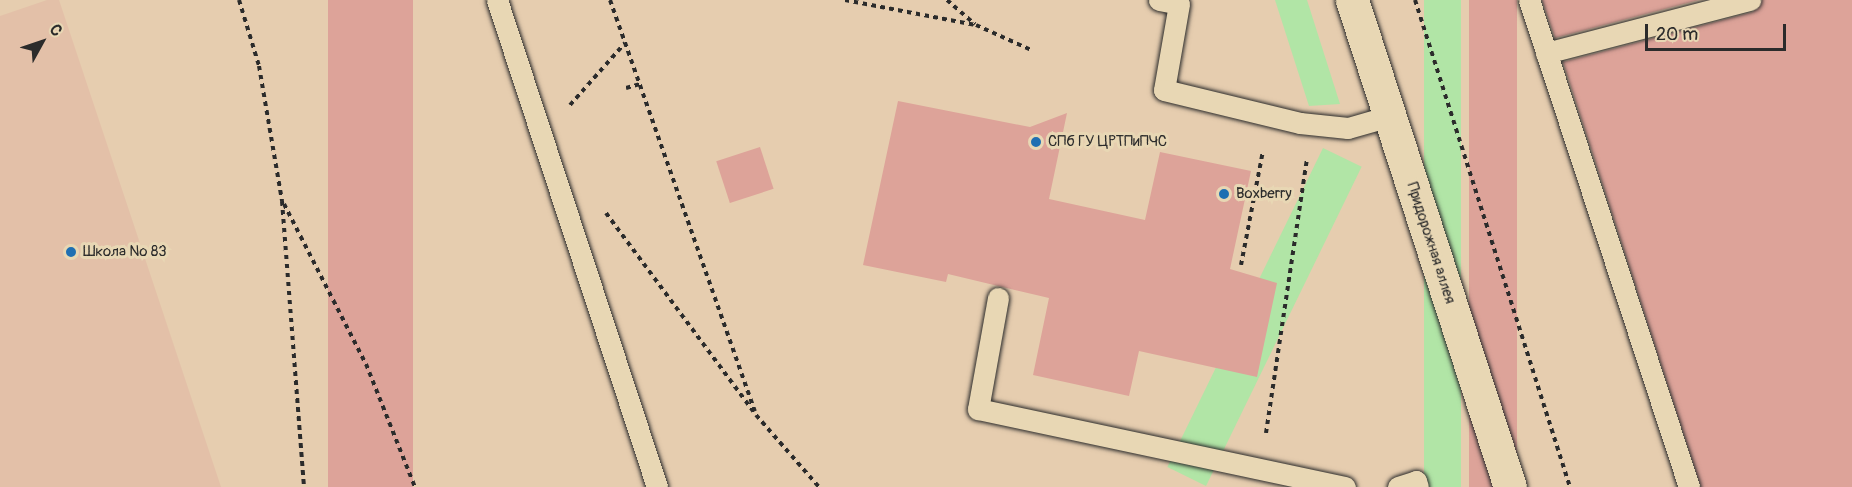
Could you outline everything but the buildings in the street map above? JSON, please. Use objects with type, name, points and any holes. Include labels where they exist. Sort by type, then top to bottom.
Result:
[{"type":"street","name":"Придорожная аллея","points":[[1352,0],[1510,487]]},
{"type":"lane","points":[[497,0],[657,487]]},
{"type":"lane","points":[[1159,0],[1179,4],[1164,90],[1270,116],[1348,128],[1390,116]]},
{"type":"lane","points":[[1528,0],[1689,487]]},
{"type":"lane","points":[[1546,53],[1750,0]]},
{"type":"lane","points":[[998,298],[978,409],[1346,487]]},
{"type":"lane","points":[[1398,487],[1416,481],[1418,487]]},
{"type":"path","points":[[239,0],[259,66],[282,201],[304,487]]},
{"type":"path","points":[[610,0],[756,415]]},
{"type":"path","points":[[845,0],[976,25],[1031,51]]},
{"type":"path","points":[[947,0],[976,25]]},
{"type":"path","points":[[1415,0],[1570,487]]},
{"type":"path","points":[[570,106],[625,43]]},
{"type":"path","points":[[626,88],[640,84]]},
{"type":"path","points":[[1241,265],[1270,116]]},
{"type":"path","points":[[1261,469],[1309,149]]},
{"type":"path","points":[[282,201],[366,364],[415,487]]},
{"type":"path","points":[[599,203],[756,415],[819,487]]},
{"type":"shaded area","name":"Школа № 83","points":[[47,0],[59,0],[221,487],[0,487],[0,16]]},
{"type":"green space","points":[[1275,0],[1307,0],[1340,104],[1309,106]]},
{"type":"green space","points":[[1424,0],[1461,0],[1461,487],[1424,487]]},
{"type":"green space","points":[[1323,148],[1362,167],[1206,486],[1167,467]]},
{"type":"place","name":"СПб ГУ ЦРТПиПЧС","points":[[1036,142]]},
{"type":"place","name":"Boxberry","points":[[1224,194]]},
{"type":"place","name":"Школа № 83","points":[[71,252]]}]
